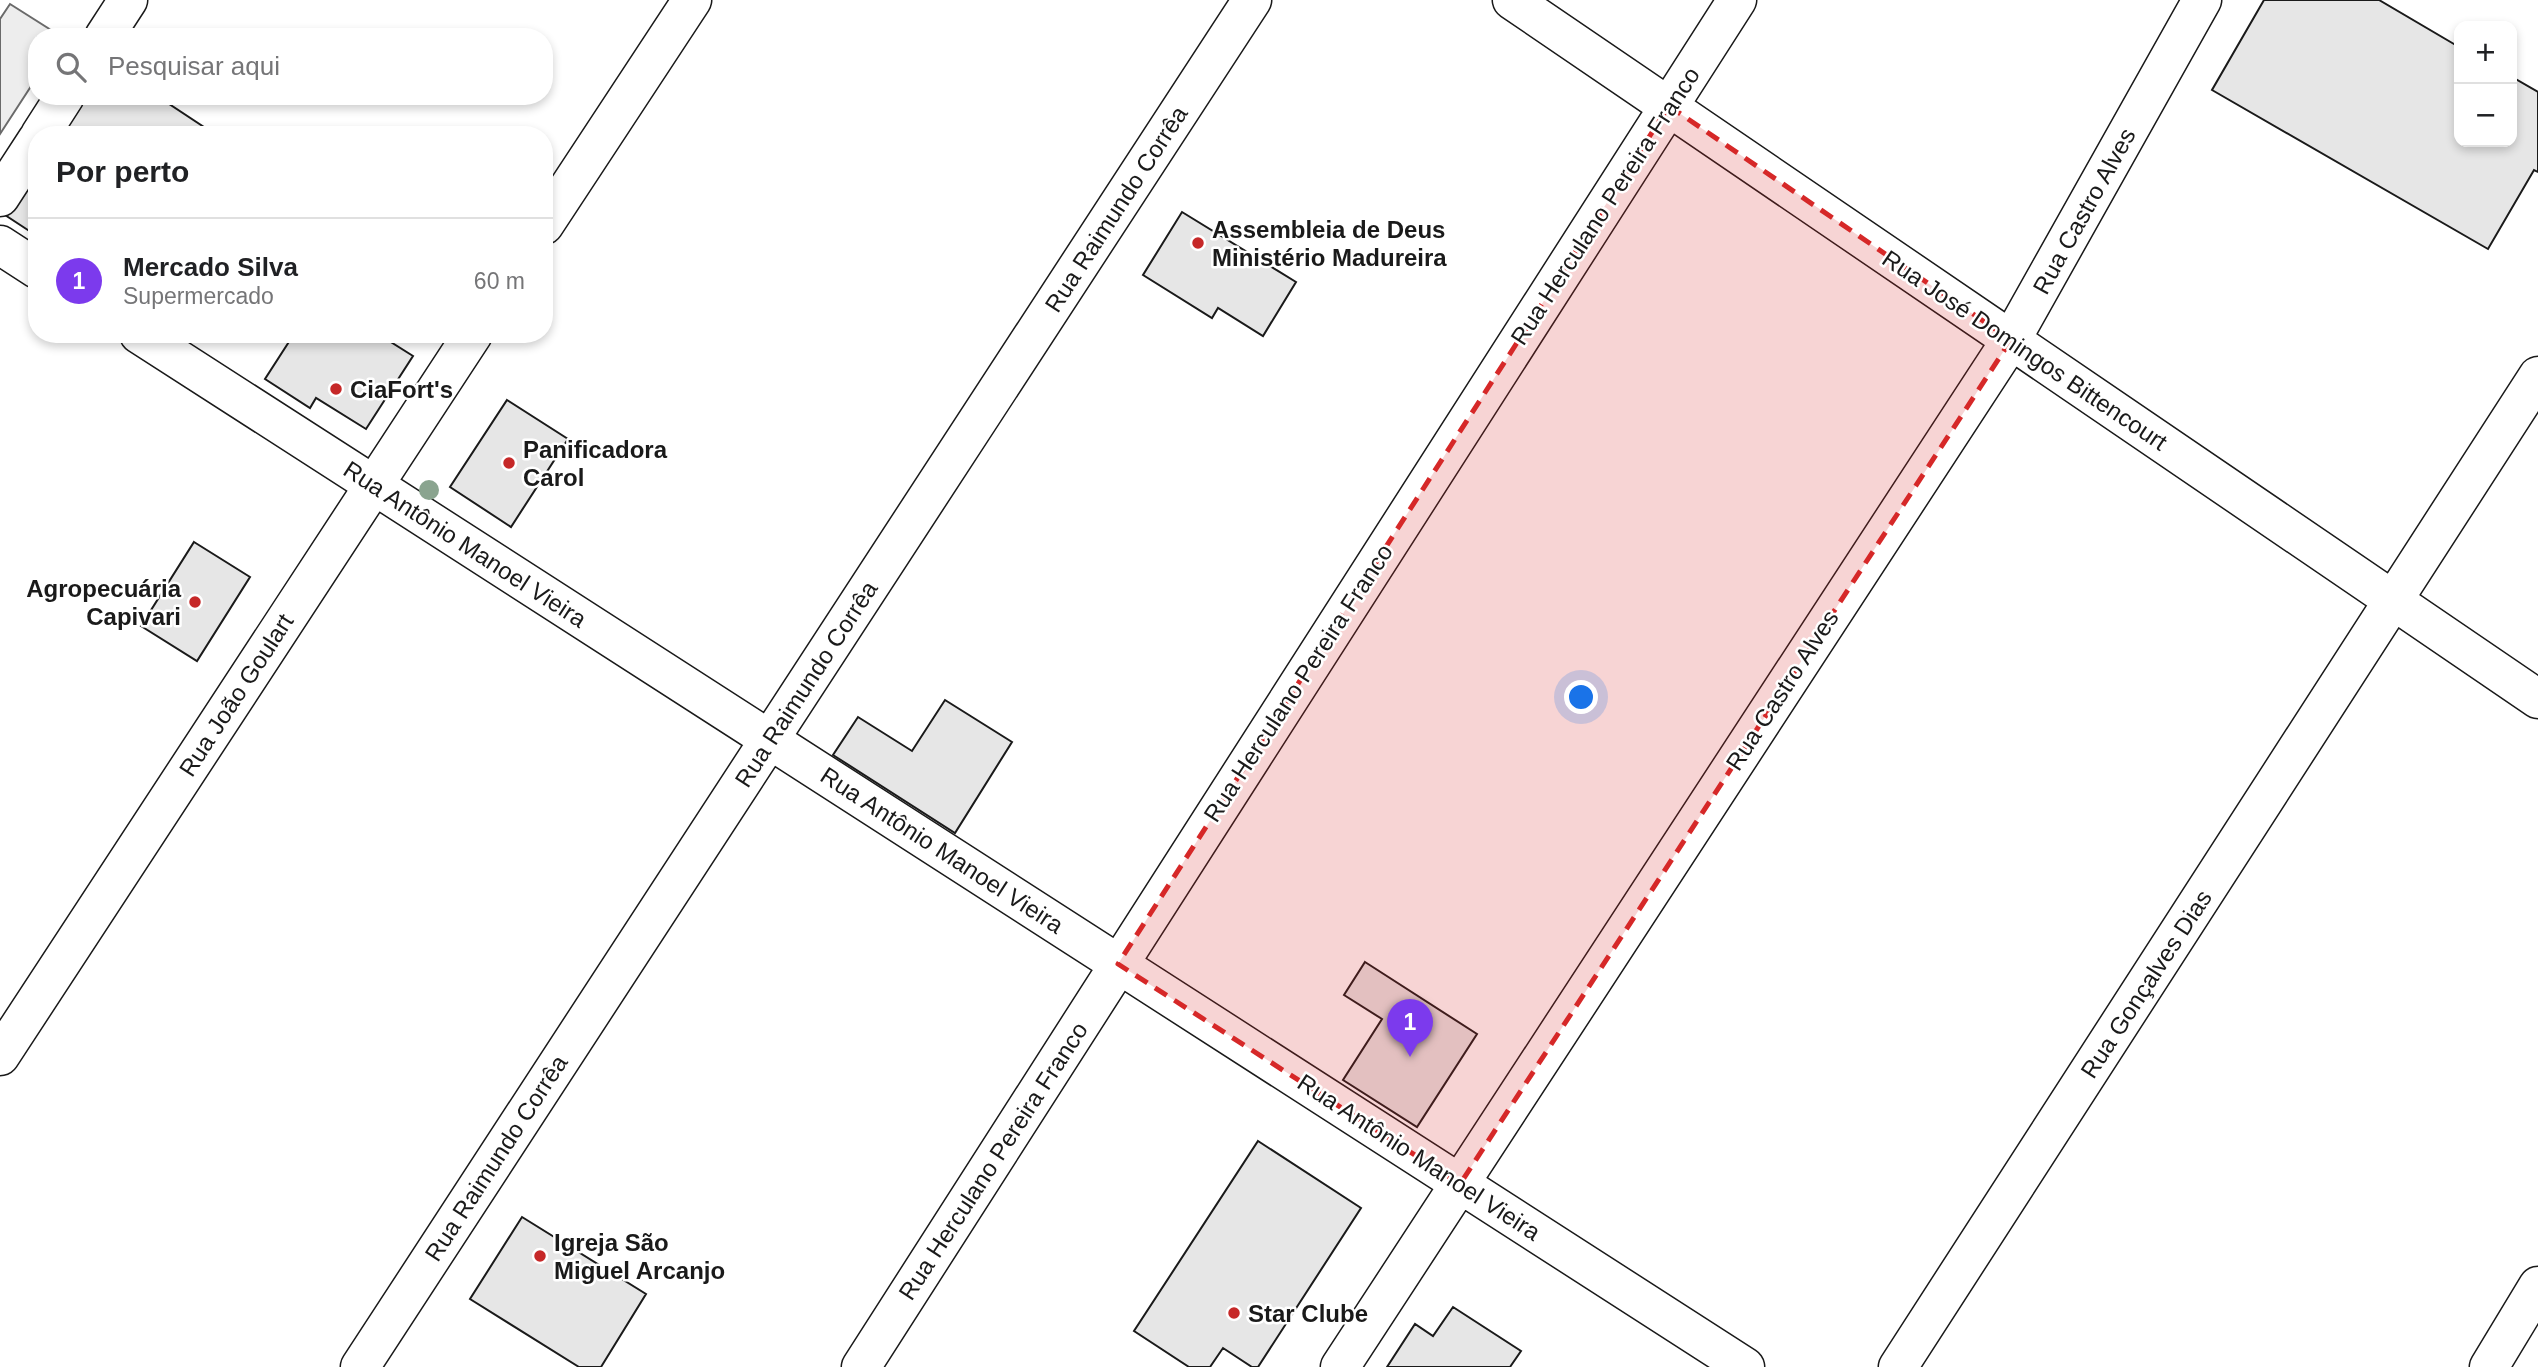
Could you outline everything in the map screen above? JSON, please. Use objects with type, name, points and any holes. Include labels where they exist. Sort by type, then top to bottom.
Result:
[{"type":"street","points":[[110,28],[128,0]]},
{"type":"street","points":[[553,211],[692,0]]},
{"type":"street","name":"Rua Raimundo Corrêa","points":[[360,1367],[1252,0]]},
{"type":"street","name":"Rua José Domingos Bittencourt","points":[[1512,0],[2538,699]]},
{"type":"street","name":"Rua Herculano Pereira Franco","points":[[861,1367],[1737,0]]},
{"type":"street","name":"Rua Castro Alves","points":[[1339,1367],[2011,340],[2202,0]]},
{"type":"street","points":[[46,126],[59,105]]},
{"type":"street","points":[[0,197],[28,154]]},
{"type":"street","points":[[0,245],[28,263]]},
{"type":"street","name":"Rua Antônio Manoel Vieira","points":[[153,343],[1745,1367]]},
{"type":"street","name":"Rua João Goulart","points":[[0,1056],[467,343]]},
{"type":"street","name":"Rua Gonçalves Dias","points":[[1898,1367],[2538,376]]},
{"type":"street","points":[[2489,1367],[2538,1286]]},
{"type":"highlighted area","points":[[1669,106],[2011,340],[1460,1184],[1118,964]]},
{"type":"shaded area","points":[[10,4],[48,28],[28,28],[28,91],[0,134],[0,19]]},
{"type":"building","points":[[2264,0],[2379,0],[2454,44],[2454,147],[2517,147],[2517,80],[2538,92],[2538,172],[2534,170],[2488,249],[2212,90]]},
{"type":"building","points":[[76,105],[171,105],[202,126],[63,126]]},
{"type":"building","points":[[28,180],[28,230],[5,215]]},
{"type":"building","name":"Assembleia de Deus Ministério Madureira","points":[[1182,212],[1296,282],[1263,336],[1218,308],[1212,318],[1143,275]]},
{"type":"building","name":"CiaFort's","points":[[288,343],[392,343],[413,356],[366,429],[316,398],[310,408],[265,379]]},
{"type":"building","name":"Panificadora Carol","points":[[507,400],[568,439],[511,527],[450,487]]},
{"type":"building","name":"Agropecuária Capivari","points":[[194,542],[250,577],[197,661],[141,626]]},
{"type":"building","points":[[945,700],[1012,742],[955,833],[833,755],[858,717],[912,751]]},
{"type":"building","points":[[1365,962],[1477,1034],[1417,1127],[1343,1080],[1382,1019],[1344,995]]},
{"type":"building","points":[[1258,1141],[1361,1208],[1258,1367],[1252,1367],[1223,1348],[1210,1367],[1189,1367],[1134,1331]]},
{"type":"building","name":"Igreja São Miguel Arcanjo","points":[[522,1217],[646,1294],[601,1367],[579,1367],[470,1299]]},
{"type":"building","points":[[1453,1307],[1521,1351],[1510,1367],[1387,1367],[1415,1324],[1433,1336]]},
{"type":"place","name":"Assembleia de Deus Ministério Madureira","points":[[1198,243]]},
{"type":"place","name":"CiaFort's","points":[[336,389]]},
{"type":"place","name":"Panificadora Carol","points":[[509,463]]},
{"type":"place","name":"Agropecuária Capivari","points":[[195,602]]},
{"type":"place","name":"Mercado Silva","points":[[1410,1057]]},
{"type":"place","name":"Igreja São Miguel Arcanjo","points":[[540,1256]]},
{"type":"place","name":"Star Clube","points":[[1234,1313]]}]
